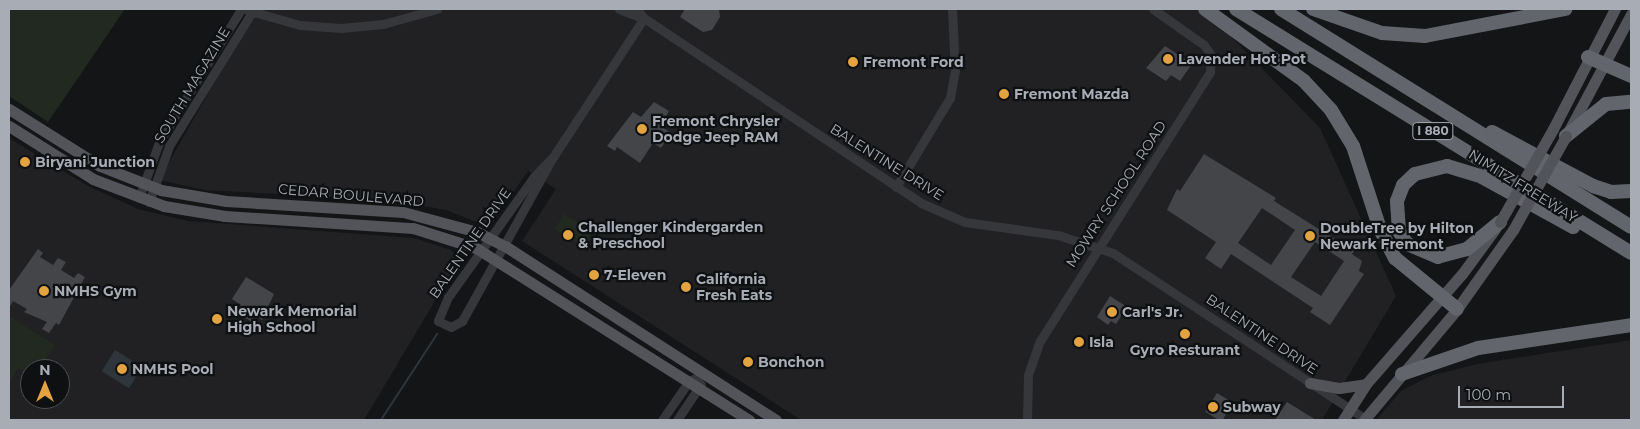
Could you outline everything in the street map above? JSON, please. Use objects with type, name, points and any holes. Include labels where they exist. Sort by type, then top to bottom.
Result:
[{"type":"highway","points":[[1205,9],[1304,81],[1332,110],[1352,146],[1387,244],[1405,268],[1457,309]]},
{"type":"highway","name":"NIMITZ FREEWAY","points":[[1236,9],[1631,254]]},
{"type":"highway","name":"NIMITZ FREEWAY","points":[[1282,9],[1631,227]]},
{"type":"highway","points":[[1313,9],[1374,31],[1425,36],[1566,9]]},
{"type":"highway","points":[[1588,57],[1631,76]]},
{"type":"highway","points":[[1566,136],[1606,104],[1631,102]]},
{"type":"highway","points":[[1443,111],[1519,144],[1593,186],[1610,192],[1631,191]]},
{"type":"highway","points":[[1500,222],[1467,249],[1438,257],[1407,244],[1399,230],[1397,202],[1403,186],[1416,174],[1447,166],[1482,178],[1631,254]]},
{"type":"highway","points":[[1402,374],[1478,348],[1631,325]]},
{"type":"main road","points":[[1342,420],[1366,384],[1442,297],[1500,222],[1553,129],[1588,57],[1615,9]]},
{"type":"main road","points":[[1365,420],[1457,309],[1513,230],[1566,136],[1603,62],[1631,14]]},
{"type":"main road","name":"CEDAR BOULEVARD","points":[[9,109],[100,166],[148,186],[218,201],[403,212],[448,222],[491,239],[506,246],[776,420]]},
{"type":"main road","name":"CEDAR BOULEVARD","points":[[9,126],[93,178],[144,200],[212,215],[413,228],[483,251],[749,420]]},
{"type":"main road","points":[[1310,383],[1339,388],[1366,384]]},
{"type":"street","points":[[246,10],[300,25],[341,28],[383,24],[437,9]]},
{"type":"street","name":"BALENTINE DRIVE","points":[[619,9],[644,18],[896,187],[934,210],[965,222],[1058,235],[1099,247],[1136,267],[1365,420]]},
{"type":"street","name":"BALENTINE DRIVE","points":[[636,9],[644,18]]},
{"type":"street","points":[[896,187],[949,99],[954,71],[952,9]]},
{"type":"street","name":"MOWRY SCHOOL ROAD","points":[[1027,420],[1026,388],[1035,352],[1212,67],[1204,45],[1153,9]]},
{"type":"street","name":"SOUTH MAGAZINE","points":[[144,200],[148,186],[246,10]]},
{"type":"street","name":"BALENTINE DRIVE","points":[[553,157],[533,178],[440,309],[438,321],[445,325],[458,326],[462,321],[506,246],[553,157],[644,18]]},
{"type":"street","points":[[662,420],[689,381],[704,374]]},
{"type":"street","points":[[677,420],[700,388],[704,374]]},
{"type":"shaded area","points":[[9,9],[125,9],[48,122],[9,96]]},
{"type":"shaded area","points":[[256,9],[1197,9],[1215,20],[1320,128],[1396,296],[1322,420],[801,420],[522,241],[556,189],[528,171],[489,227],[446,210],[391,200],[204,190],[159,180]]},
{"type":"shaded area","name":"Newark Memorial High School","points":[[9,138],[88,186],[138,209],[188,221],[414,238],[451,250],[456,256],[454,269],[364,420],[9,420]]},
{"type":"shaded area","points":[[564,214],[592,231],[583,246],[555,229]]},
{"type":"shaded area","points":[[9,316],[55,345],[46,359],[20,359],[20,369],[18,368],[9,383]]},
{"type":"shaded area","points":[[1631,340],[1631,420],[1376,420],[1401,391],[1430,376],[1477,364]]},
{"type":"shaded area","name":"NMHS Pool","points":[[115,350],[142,367],[129,388],[102,371]]},
{"type":"building","points":[[685,9],[719,9],[720,17],[712,30],[703,32],[680,17]]},
{"type":"building","name":"Lavender Hot Pot","points":[[1165,46],[1192,64],[1180,81],[1171,75],[1166,81],[1146,68]]},
{"type":"building","name":"Fremont Chrysler Dodge Jeep RAM","points":[[654,102],[669,111],[661,126],[671,133],[661,148],[653,143],[640,163],[617,147],[615,151],[607,146],[633,112],[641,117]]},
{"type":"building","name":"DoubleTree by Hilton Newark Fremont","points":[[1204,154],[1276,198],[1274,201],[1354,251],[1352,254],[1362,261],[1359,271],[1364,274],[1330,325],[1310,312],[1313,308],[1231,254],[1221,269],[1205,258],[1216,242],[1167,210],[1177,189],[1180,191]],"holes":[[[1262,208],[1295,230],[1271,265],[1238,243]],[[1315,242],[1344,261],[1321,296],[1291,277]]]},
{"type":"building","name":"NMHS Gym","points":[[38,249],[43,253],[40,257],[53,265],[58,258],[66,262],[61,270],[74,278],[78,273],[85,277],[59,325],[56,323],[49,333],[42,329],[47,322],[24,312],[27,309],[13,301],[9,308],[9,290]]},
{"type":"building","points":[[246,277],[274,294],[262,320],[256,316],[252,322],[236,312],[241,305],[232,299]]},
{"type":"building","name":"Carl's Jr.","points":[[1110,296],[1127,307],[1116,324],[1111,321],[1108,325],[1097,317]]},
{"type":"building","points":[[1217,393],[1233,403],[1223,420],[1219,420],[1205,412]]},
{"type":"building","points":[[1287,402],[1316,420],[1275,420]]},
{"type":"waterway","points":[[381,420],[437,334]]},
{"type":"place","name":"Lavender Hot Pot","points":[[1168,59]]},
{"type":"place","name":"Fremont Ford","points":[[853,62]]},
{"type":"place","name":"Fremont Mazda","points":[[1004,94]]},
{"type":"place","name":"Fremont Chrysler Dodge Jeep RAM","points":[[642,129]]},
{"type":"place","name":"Biryani Junction","points":[[25,162]]},
{"type":"place","name":"Challenger Kindergarden & Preschool","points":[[568,235]]},
{"type":"place","name":"DoubleTree by Hilton Newark Fremont","points":[[1310,236]]},
{"type":"place","name":"7-Eleven","points":[[594,275]]},
{"type":"place","name":"California Fresh Eats","points":[[686,287]]},
{"type":"place","name":"NMHS Gym","points":[[44,291]]},
{"type":"place","name":"Carl's Jr.","points":[[1112,312]]},
{"type":"place","name":"Newark Memorial High School","points":[[217,319]]},
{"type":"place","name":"Gyro Resturant","points":[[1185,334]]},
{"type":"place","name":"Isla","points":[[1079,342]]},
{"type":"place","name":"Bonchon","points":[[748,362]]},
{"type":"place","name":"NMHS Pool","points":[[122,369]]},
{"type":"place","name":"Subway","points":[[1213,407]]}]
